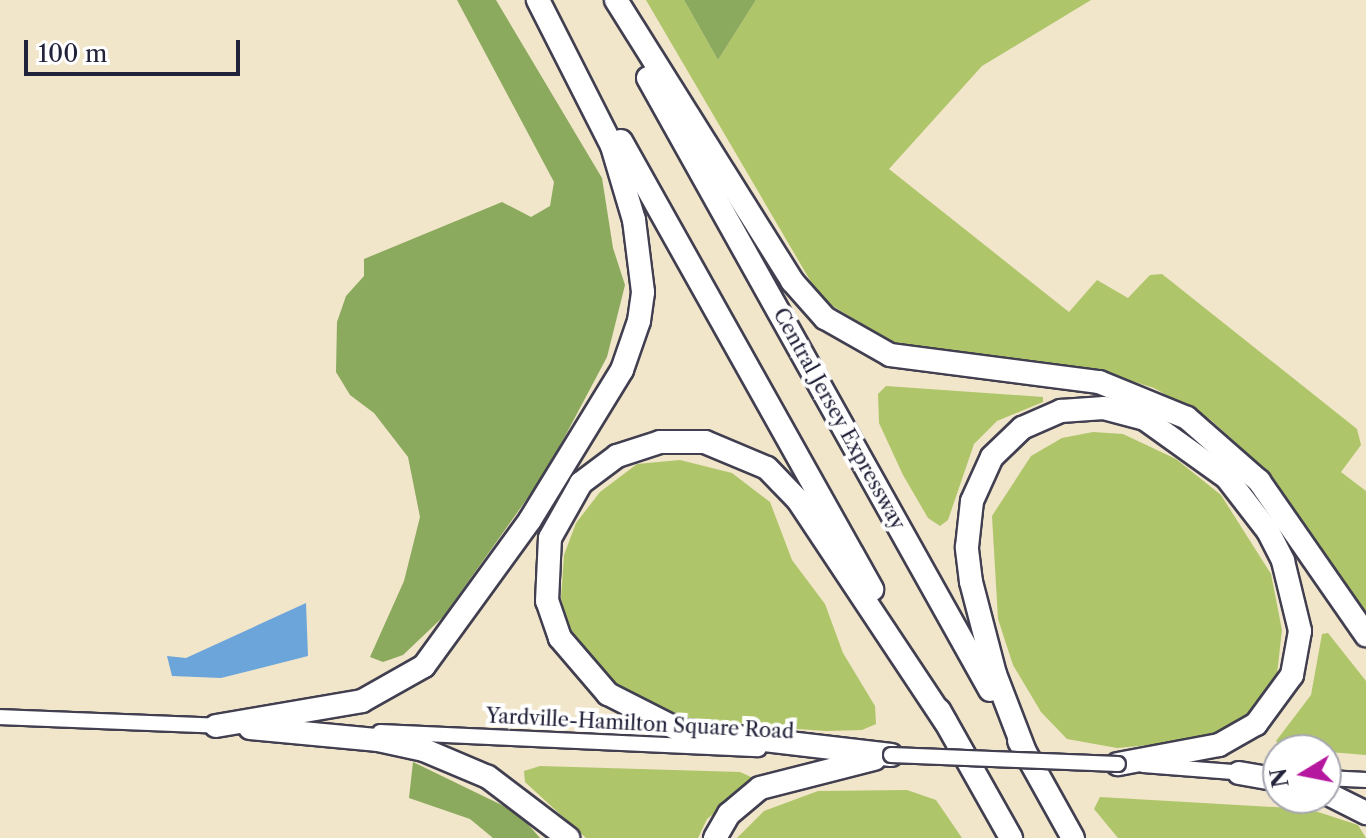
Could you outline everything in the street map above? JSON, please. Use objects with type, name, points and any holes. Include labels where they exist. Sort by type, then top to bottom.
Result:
[{"type":"highway","points":[[541,0],[1011,838]]},
{"type":"highway","points":[[220,726],[362,701],[406,680],[424,666],[530,520],[622,370],[643,292],[634,220],[607,135],[541,0]]},
{"type":"highway","name":"Central Jersey Expressway","points":[[605,0],[1073,838]]},
{"type":"highway","points":[[616,0],[792,281],[825,318],[890,355],[1099,382],[1187,418],[1259,481],[1366,635]]},
{"type":"highway","points":[[1025,752],[995,674],[971,582],[967,547],[972,501],[992,457],[1022,428],[1061,411],[1104,408],[1145,419],[1227,478],[1268,531],[1283,561],[1300,631],[1292,675],[1256,724],[1219,745],[1118,764]]},
{"type":"highway","points":[[891,755],[679,730],[608,694],[567,649],[547,601],[550,538],[581,483],[617,456],[660,442],[705,442],[767,468],[798,500],[945,721]]},
{"type":"highway","points":[[220,726],[378,740],[424,750],[488,777],[568,838]]},
{"type":"highway","points":[[715,838],[729,814],[760,788],[891,755]]},
{"type":"highway","points":[[1239,773],[1262,776]]},
{"type":"highway","points":[[1342,801],[1366,813]]},
{"type":"highway","points":[[998,815],[1004,838]]},
{"type":"street","name":"Yardville-Hamilton Square Road","points":[[0,717],[1118,764],[1239,773]]},
{"type":"street","points":[[1342,779],[1366,780]]},
{"type":"green space","points":[[457,0],[496,0],[602,178],[613,248],[625,285],[607,357],[546,472],[443,617],[403,655],[383,662],[370,657],[404,581],[420,517],[408,457],[374,413],[350,395],[336,372],[337,322],[346,296],[364,276],[364,259],[502,202],[531,217],[550,206],[554,182]]},
{"type":"green space","points":[[646,0],[684,0],[718,60],[756,0],[1091,0],[982,66],[889,169],[1069,312],[1097,280],[1128,298],[1150,275],[1162,274],[1357,429],[1361,445],[1341,472],[1366,491],[1366,615],[1252,458],[1211,420],[1154,388],[1090,368],[902,348],[821,299]]},
{"type":"green space","points":[[684,0],[756,0],[718,60]]},
{"type":"green space","points":[[886,386],[1043,397],[1043,402],[997,421],[974,444],[948,520],[940,526],[928,518],[903,475],[879,423],[878,394]]},
{"type":"green space","points":[[1093,432],[1123,434],[1176,459],[1221,495],[1271,574],[1282,630],[1277,674],[1267,699],[1242,725],[1214,739],[1117,748],[1067,739],[1041,712],[1013,665],[998,619],[992,516],[1031,456],[1062,438]]},
{"type":"green space","points":[[680,460],[732,473],[770,502],[792,560],[825,604],[843,653],[875,706],[876,724],[862,730],[826,731],[685,721],[640,702],[599,671],[570,637],[561,598],[564,555],[576,523],[600,492],[637,464]]},
{"type":"green space","points":[[1328,633],[1366,681],[1366,755],[1342,753],[1342,734],[1281,734],[1311,695],[1322,634]]},
{"type":"green space","points":[[413,762],[518,813],[540,838],[493,838],[470,819],[409,798]]},
{"type":"green space","points":[[540,766],[740,772],[751,777],[744,790],[707,819],[698,838],[586,838],[525,782],[524,771]]},
{"type":"green space","points":[[907,790],[936,800],[962,838],[737,838],[764,811],[818,791]]},
{"type":"green space","points":[[1100,797],[1262,806],[1262,814],[1324,814],[1358,825],[1366,838],[1118,838],[1094,809]]},
{"type":"water","points":[[306,603],[308,656],[221,678],[172,676],[167,656],[186,658]]}]
